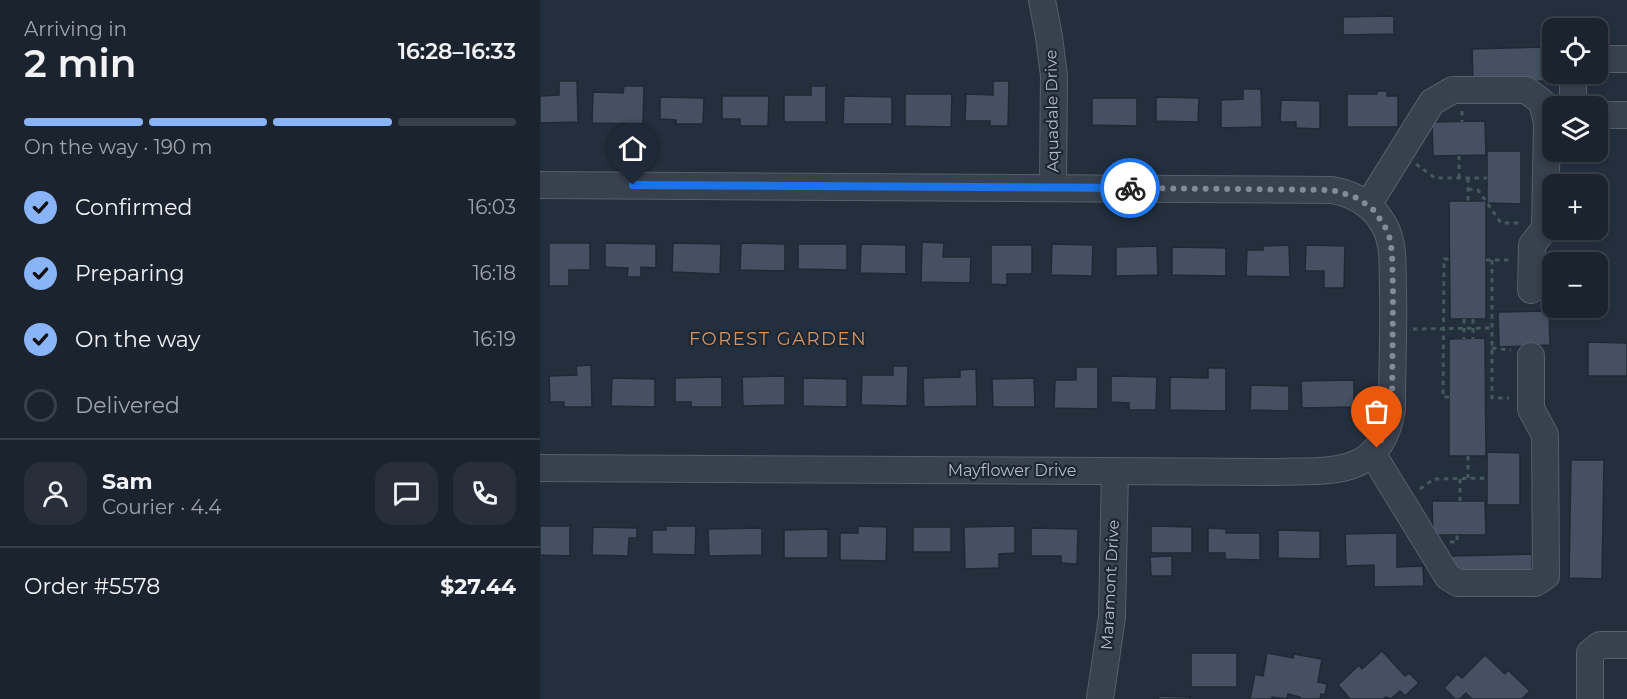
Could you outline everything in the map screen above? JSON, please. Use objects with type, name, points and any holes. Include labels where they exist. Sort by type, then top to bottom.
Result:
[{"type":"street","name":"Aquadale Drive","points":[[1042,0],[1054,76],[1053,187]]},
{"type":"street","points":[[1608,59],[1627,59]]},
{"type":"street","points":[[540,185],[1332,190],[1346,193],[1368,205],[1432,102],[1452,90],[1526,90],[1542,102],[1547,122],[1546,174]]},
{"type":"street","points":[[1608,115],[1627,116]]},
{"type":"street","name":"Mayflower Drive","points":[[540,468],[1114,471],[1338,470],[1354,465],[1371,453],[1385,435],[1392,409],[1392,252],[1384,225],[1368,205]]},
{"type":"street","points":[[1531,290],[1532,245],[1542,232]]},
{"type":"street","points":[[1371,453],[1448,577],[1458,583],[1535,583],[1546,576],[1545,435],[1531,409],[1531,356]]},
{"type":"street","name":"Maramont Drive","points":[[1100,699],[1112,617],[1114,471]]},
{"type":"street","points":[[1590,699],[1590,653],[1600,645],[1627,645]]},
{"type":"path","points":[[1400,153],[1435,178],[1487,178]]},
{"type":"path","points":[[1459,156],[1459,178]]},
{"type":"path","points":[[1468,178],[1468,201]]},
{"type":"path","points":[[1468,189],[1478,190],[1501,223],[1542,224]]},
{"type":"path","points":[[1449,259],[1444,259],[1443,329],[1443,398],[1449,398]]},
{"type":"path","points":[[1492,260],[1492,398]]},
{"type":"path","points":[[1464,319],[1464,339]]},
{"type":"path","points":[[1473,319],[1473,339]]},
{"type":"path","points":[[1393,340],[1443,329],[1492,328]]},
{"type":"path","points":[[1486,398],[1531,398]]},
{"type":"path","points":[[1468,456],[1468,478]]},
{"type":"path","points":[[1402,501],[1434,479],[1487,478]]},
{"type":"path","points":[[1460,479],[1460,501]]},
{"type":"building","points":[[1394,16],[1394,34],[1343,35],[1343,17]]},
{"type":"building","points":[[1542,47],[1542,81],[1473,83],[1472,49]]},
{"type":"building","points":[[559,81],[577,81],[578,122],[540,123],[540,96],[559,95]]},
{"type":"building","points":[[993,81],[1009,81],[1008,126],[990,126],[990,121],[965,121],[966,94],[993,95]]},
{"type":"building","points":[[624,86],[644,86],[643,124],[592,123],[593,92],[623,93]]},
{"type":"building","points":[[811,86],[826,86],[826,122],[784,122],[784,95],[811,95]]},
{"type":"building","points":[[1243,89],[1261,89],[1262,127],[1221,128],[1221,100],[1243,99]]},
{"type":"building","points":[[1377,91],[1387,91],[1387,96],[1398,96],[1398,127],[1347,127],[1347,94],[1377,94]]},
{"type":"building","points":[[905,94],[952,94],[951,127],[905,126]]},
{"type":"building","points":[[722,96],[769,96],[768,126],[740,126],[740,119],[722,119]]},
{"type":"building","points":[[844,96],[892,97],[892,124],[843,124]]},
{"type":"building","points":[[660,97],[704,98],[703,124],[676,124],[676,120],[660,119]]},
{"type":"building","points":[[1156,97],[1199,98],[1198,122],[1156,121]]},
{"type":"building","points":[[1092,98],[1137,98],[1137,126],[1092,125]]},
{"type":"building","points":[[1281,100],[1320,101],[1320,129],[1296,128],[1296,122],[1280,122]]},
{"type":"building","points":[[1485,121],[1486,155],[1433,156],[1432,122]]},
{"type":"building","points":[[1487,151],[1521,151],[1521,204],[1487,203]]},
{"type":"building","points":[[1449,201],[1486,201],[1486,319],[1450,319]]},
{"type":"building","points":[[922,242],[944,243],[943,257],[971,257],[970,283],[921,282]]},
{"type":"building","points":[[549,243],[590,243],[590,270],[569,270],[569,286],[549,286]]},
{"type":"building","points":[[605,243],[656,244],[656,268],[641,267],[641,277],[627,277],[628,268],[605,267]]},
{"type":"building","points":[[673,243],[721,244],[720,274],[672,272]]},
{"type":"building","points":[[741,243],[785,244],[785,271],[740,270]]},
{"type":"building","points":[[798,244],[847,244],[847,270],[798,269]]},
{"type":"building","points":[[861,244],[906,245],[906,274],[860,273]]},
{"type":"building","points":[[1052,244],[1093,245],[1092,276],[1051,275]]},
{"type":"building","points":[[991,245],[1032,245],[1032,274],[1007,274],[1007,285],[991,284]]},
{"type":"building","points":[[1289,245],[1290,277],[1246,276],[1247,250],[1263,250],[1263,246]]},
{"type":"building","points":[[1306,245],[1345,246],[1344,288],[1324,288],[1324,271],[1305,271]]},
{"type":"building","points":[[1157,246],[1158,275],[1116,276],[1116,247]]},
{"type":"building","points":[[1172,247],[1226,248],[1226,276],[1172,275]]},
{"type":"building","points":[[1542,311],[1542,318],[1549,318],[1550,345],[1499,347],[1498,312]]},
{"type":"building","points":[[1485,338],[1486,456],[1449,456],[1449,339]]},
{"type":"building","points":[[1588,342],[1627,343],[1627,376],[1588,376]]},
{"type":"building","points":[[591,365],[592,407],[564,407],[564,402],[550,402],[549,376],[577,375],[576,366]]},
{"type":"building","points":[[893,366],[908,366],[907,406],[861,405],[862,375],[893,375]]},
{"type":"building","points":[[1076,367],[1098,367],[1098,409],[1054,408],[1055,380],[1076,380]]},
{"type":"building","points":[[1208,368],[1226,368],[1226,411],[1170,410],[1170,377],[1208,378]]},
{"type":"building","points":[[976,369],[977,406],[924,407],[923,378],[960,377],[960,370]]},
{"type":"building","points":[[785,376],[785,405],[743,406],[742,377]]},
{"type":"building","points":[[1111,376],[1157,377],[1156,410],[1129,410],[1129,403],[1111,402]]},
{"type":"building","points":[[722,377],[722,407],[691,407],[691,402],[675,402],[675,378]]},
{"type":"building","points":[[612,378],[655,379],[655,407],[611,406]]},
{"type":"building","points":[[803,378],[847,379],[847,407],[803,406]]},
{"type":"building","points":[[1034,378],[1035,407],[993,407],[992,379]]},
{"type":"building","points":[[1354,380],[1354,407],[1302,408],[1301,381]]},
{"type":"building","points":[[1251,385],[1289,386],[1289,411],[1250,410]]},
{"type":"building","points":[[1487,452],[1520,453],[1520,505],[1487,505]]},
{"type":"building","points":[[1571,460],[1604,460],[1602,579],[1569,578]]},
{"type":"building","points":[[1432,501],[1485,501],[1486,535],[1433,535]]},
{"type":"building","points":[[540,526],[570,526],[570,556],[540,555]]},
{"type":"building","points":[[666,526],[696,526],[695,555],[652,554],[652,530],[666,530]]},
{"type":"building","points":[[858,526],[887,527],[886,561],[840,560],[840,533],[858,533]]},
{"type":"building","points":[[1015,526],[1015,553],[999,554],[999,568],[965,569],[964,527]]},
{"type":"building","points":[[1151,526],[1192,527],[1192,553],[1151,553]]},
{"type":"building","points":[[593,527],[637,528],[637,538],[629,538],[628,556],[592,555]]},
{"type":"building","points":[[913,527],[951,527],[951,552],[913,552]]},
{"type":"building","points":[[762,528],[762,555],[709,556],[708,529]]},
{"type":"building","points":[[1031,528],[1078,529],[1077,564],[1061,563],[1061,556],[1031,556]]},
{"type":"building","points":[[1208,528],[1226,529],[1226,533],[1260,533],[1260,560],[1225,559],[1225,553],[1208,553]]},
{"type":"building","points":[[828,529],[828,558],[784,558],[784,530]]},
{"type":"building","points":[[1278,530],[1320,531],[1320,559],[1278,558]]},
{"type":"building","points":[[1397,533],[1397,567],[1423,566],[1424,586],[1374,587],[1374,565],[1346,566],[1345,534]]},
{"type":"building","points":[[1532,554],[1532,574],[1451,575],[1451,556]]},
{"type":"building","points":[[1172,556],[1172,576],[1151,576],[1150,557]]},
{"type":"building","points":[[1382,651],[1405,676],[1409,673],[1419,683],[1405,696],[1400,691],[1391,699],[1386,697],[1383,699],[1350,699],[1338,685],[1359,665],[1362,669]]},
{"type":"building","points":[[1191,653],[1237,653],[1237,687],[1191,687]]},
{"type":"building","points":[[1267,653],[1293,658],[1294,654],[1322,659],[1318,682],[1327,684],[1325,695],[1321,694],[1320,699],[1300,699],[1300,697],[1288,694],[1287,699],[1272,697],[1272,699],[1250,699],[1255,674],[1263,676]]},
{"type":"building","points":[[1485,655],[1505,674],[1508,670],[1530,691],[1522,699],[1472,699],[1466,693],[1460,699],[1455,699],[1444,688],[1457,674],[1462,678]]},
{"type":"building","points":[[1158,696],[1190,697],[1190,699],[1158,699]]},
{"type":"way so far","points":[[1130,188],[1332,190],[1355,197],[1372,208],[1389,235],[1392,252],[1392,409],[1385,435],[1377,448]]},
{"type":"district","name":"FOREST GARDEN","points":[[778,339]]},
{"type":"route","points":[[633,185],[1130,188]]}]
